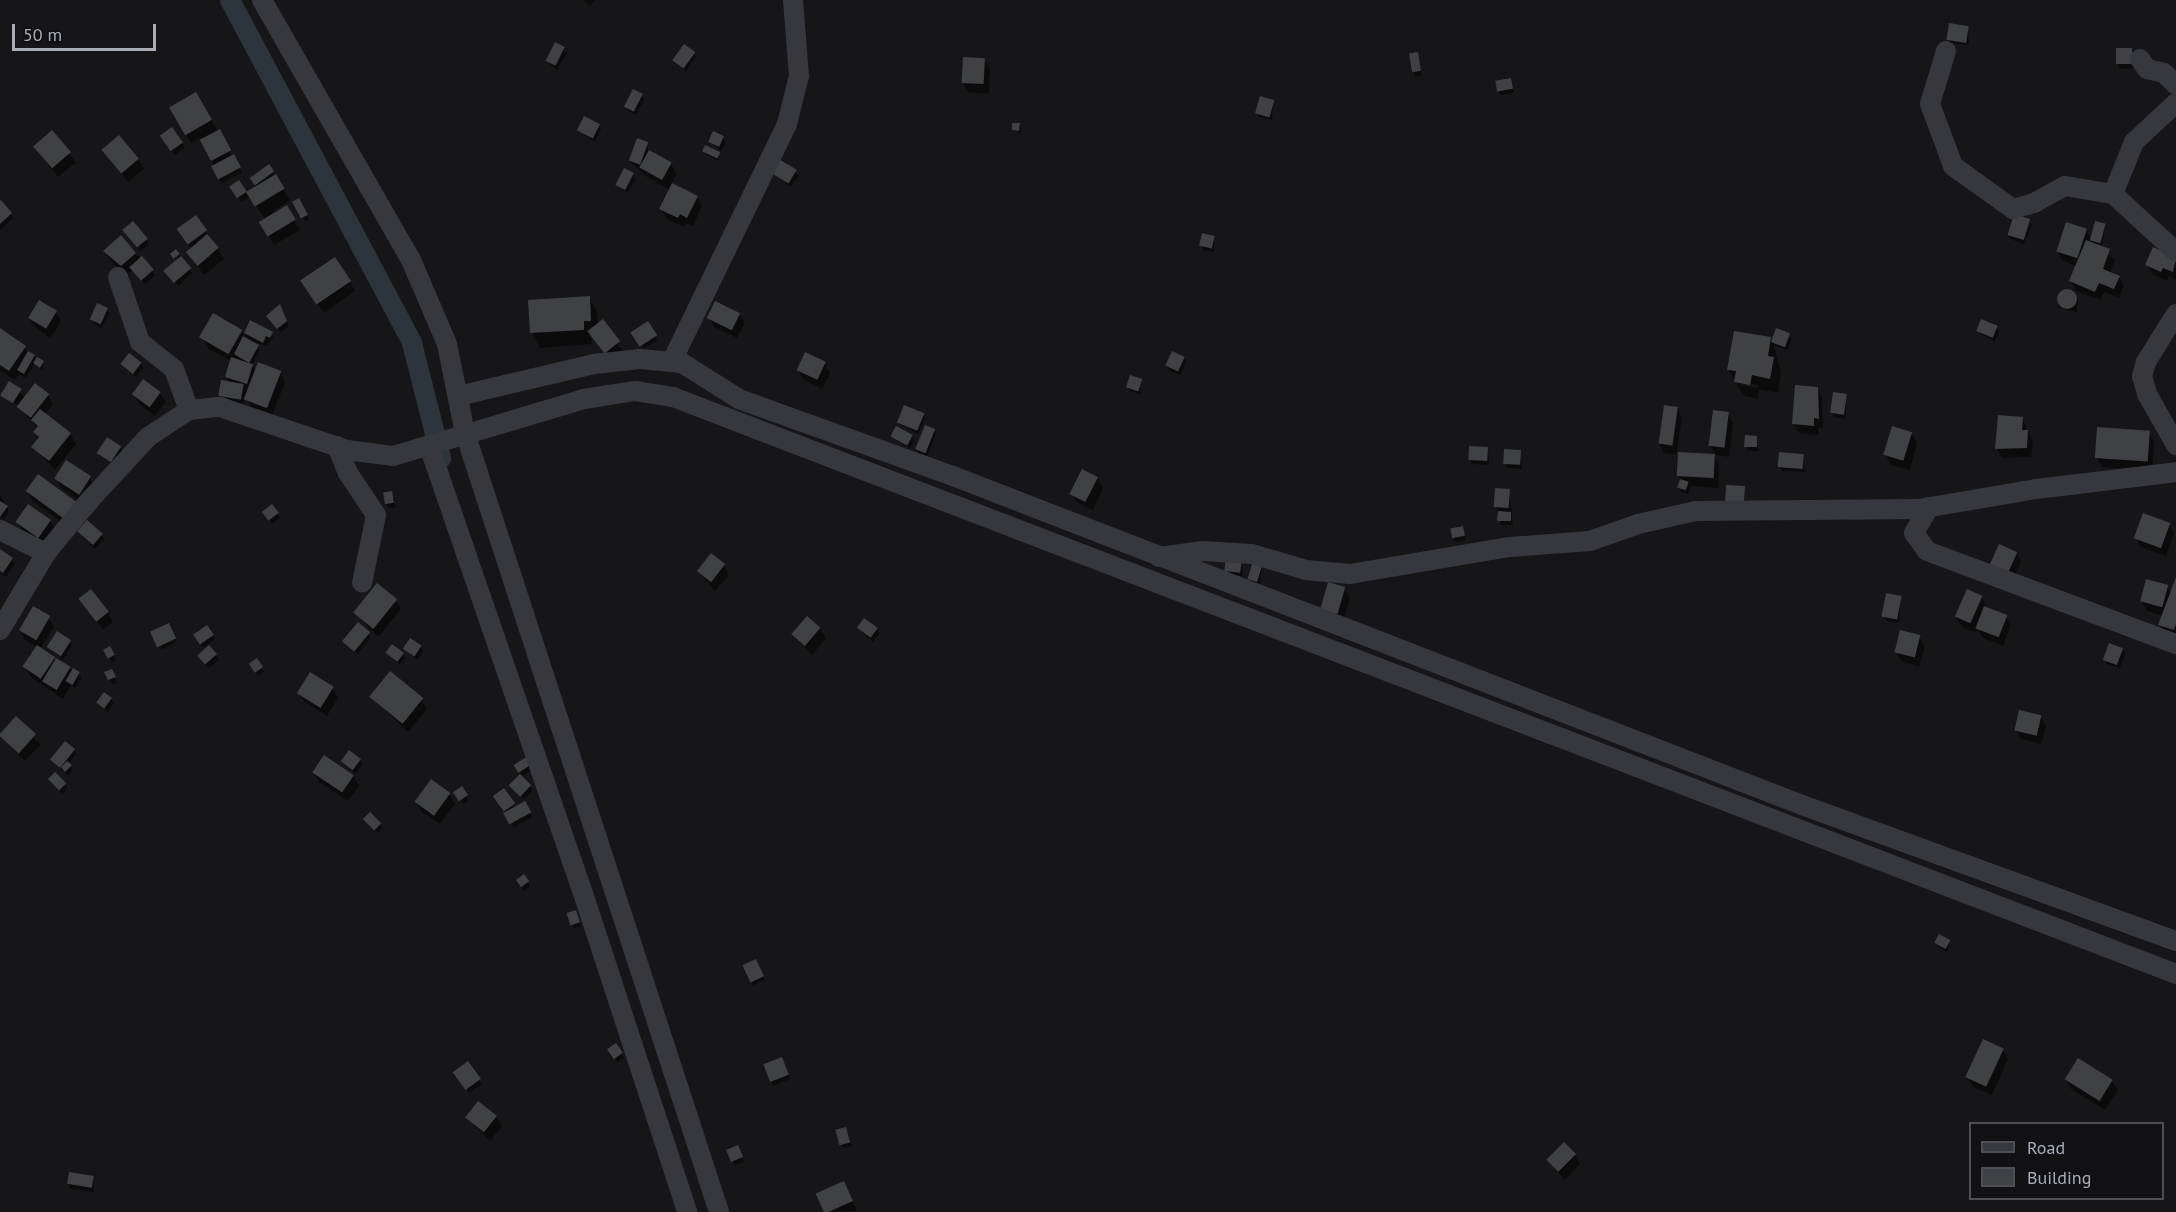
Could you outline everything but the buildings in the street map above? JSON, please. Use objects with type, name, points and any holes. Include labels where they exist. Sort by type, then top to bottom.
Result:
[{"type":"street","points":[[262,0],[411,260],[447,344],[458,396],[449,439],[583,894],[687,1212]]},
{"type":"street","points":[[672,361],[787,124],[799,76],[793,0]]},
{"type":"street","points":[[1946,51],[1930,104],[1953,166],[2013,209],[2034,203],[2065,186],[2113,194],[2176,252]]},
{"type":"street","points":[[2140,58],[2147,69],[2164,73],[2176,85]]},
{"type":"street","points":[[2113,194],[2134,142],[2176,103]]},
{"type":"street","points":[[118,277],[140,342],[174,369],[189,410]]},
{"type":"street","points":[[2176,314],[2146,362],[2142,376],[2147,394],[2176,445]]},
{"type":"street","points":[[458,396],[594,364],[640,359],[672,361],[739,399],[953,476],[1802,805],[2176,942]]},
{"type":"street","points":[[0,630],[46,553],[148,437],[189,410],[220,407],[337,446],[393,456],[584,399],[635,391],[673,397],[2176,974]]},
{"type":"street","points":[[449,439],[719,1212]]},
{"type":"street","points":[[337,446],[348,473],[376,515],[362,584]]},
{"type":"street","points":[[1159,557],[1202,551],[1252,554],[1306,570],[1350,574],[1510,547],[1590,541],[1695,511],[1852,512],[1929,507],[2094,480],[2176,472]]},
{"type":"street","points":[[1929,507],[1914,533],[1927,551],[2176,644]]},
{"type":"street","points":[[0,530],[46,553]]},
{"type":"waterway","points":[[230,0],[412,343],[441,458]]}]
